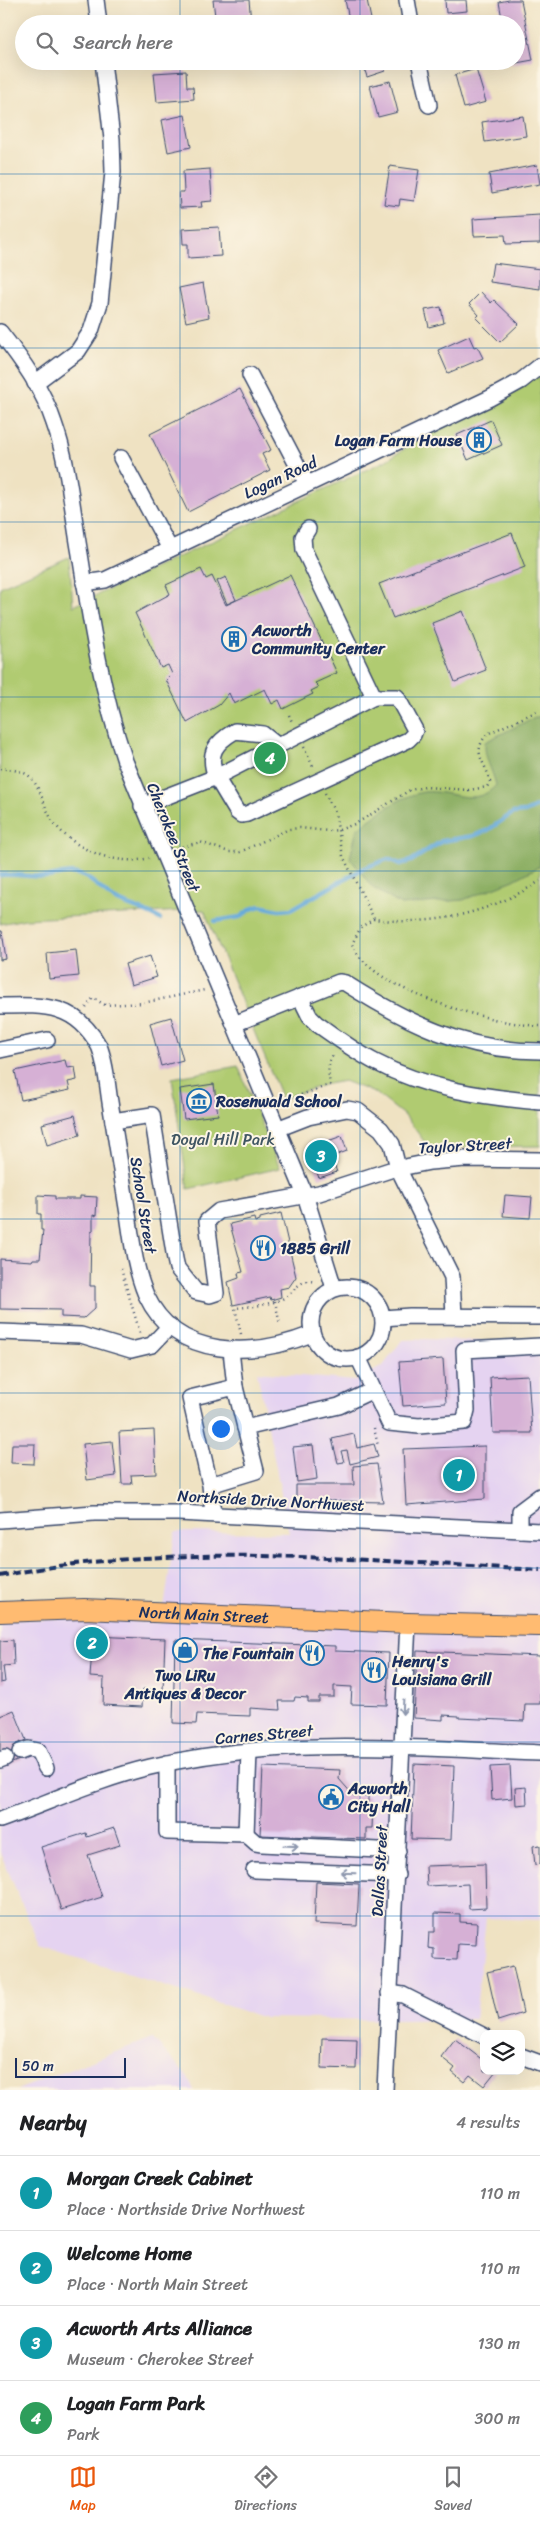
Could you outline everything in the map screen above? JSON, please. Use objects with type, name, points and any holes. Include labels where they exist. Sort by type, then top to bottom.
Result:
[{"type":"main road","name":"North Main Street","points":[[0,1612],[84,1609],[408,1624],[540,1626]]},
{"type":"street","points":[[96,0],[98,15]]},
{"type":"street","points":[[407,0],[410,15]]},
{"type":"street","points":[[35,383],[78,351],[92,330],[100,304],[114,172],[104,70]]},
{"type":"street","points":[[421,70],[429,105]]},
{"type":"street","name":"Cherokee Street","points":[[0,332],[35,383],[54,421],[65,456],[97,660],[108,709],[142,806],[305,1195],[334,1288]]},
{"type":"street","name":"Logan Road","points":[[84,583],[105,580],[490,398],[521,381],[539,368]]},
{"type":"street","points":[[250,375],[307,484]]},
{"type":"street","points":[[121,458],[170,549]]},
{"type":"street","points":[[308,529],[303,537],[304,550],[374,697]]},
{"type":"street","points":[[142,806],[216,777],[278,746],[374,697],[397,697],[415,730],[413,736],[408,740],[247,814],[241,815],[237,812],[216,777],[211,765],[216,746],[236,731],[263,734],[278,746]]},
{"type":"street","points":[[234,1024],[332,984],[345,983],[404,1018],[460,1041],[487,1048],[540,1052]]},
{"type":"street","points":[[300,997],[310,1017],[317,1024],[375,1062],[410,1077],[453,1090],[495,1098],[540,1102]]},
{"type":"street","name":"School Street","points":[[0,1006],[49,1007],[69,1014],[84,1025],[94,1036],[102,1054],[140,1280],[156,1312],[170,1326],[190,1339],[206,1346],[231,1350],[282,1344],[312,1334]]},
{"type":"street","points":[[0,1050],[47,1040]]},
{"type":"street","points":[[277,1129],[334,1110],[347,1109],[358,1112],[387,1136],[392,1144],[398,1168],[452,1277],[454,1316]]},
{"type":"street","name":"Taylor Street","points":[[113,1121],[152,1115],[177,1268],[196,1292],[210,1295],[216,1293],[207,1221],[210,1216],[219,1211],[305,1195],[398,1168],[430,1162],[465,1159],[540,1160]]},
{"type":"street","points":[[350,1287],[366,1292],[377,1303],[383,1318],[383,1329],[379,1340],[372,1349],[358,1357],[338,1358],[327,1354],[318,1345],[312,1334],[310,1323],[314,1307],[324,1294],[334,1288],[350,1287]]},
{"type":"street","points":[[383,1318],[454,1316],[540,1317]]},
{"type":"street","points":[[0,1332],[81,1335],[131,1350],[152,1345],[170,1326]]},
{"type":"street","points":[[358,1357],[390,1423],[419,1426],[464,1422],[467,1410],[464,1350],[540,1346]]},
{"type":"street","points":[[210,1485],[256,1471],[235,1387],[231,1350]]},
{"type":"street","points":[[213,1514],[210,1485],[190,1398],[235,1387]]},
{"type":"street","points":[[245,1428],[340,1406],[373,1390]]},
{"type":"street","points":[[520,1530],[520,1511],[540,1496]]},
{"type":"street","name":"Northside Drive Northwest","points":[[0,1520],[94,1513],[213,1514],[540,1531]]},
{"type":"street","name":"Dallas Street","points":[[385,2090],[408,1624]]},
{"type":"street","name":"Carnes Street","points":[[0,1820],[117,1776],[167,1763],[249,1751],[401,1746],[540,1753]]},
{"type":"street","points":[[20,1752],[28,1749],[38,1751],[46,1768]]},
{"type":"street","points":[[246,1834],[249,1751]]},
{"type":"street","points":[[167,1763],[167,1832],[246,1834],[256,1843],[262,1844],[398,1851]]},
{"type":"street","points":[[254,1870],[397,1875]]},
{"type":"street","points":[[389,1993],[402,1995],[480,2034]]},
{"type":"street","points":[[525,2057],[540,2063]]},
{"type":"path","points":[[540,671],[540,677]]},
{"type":"path","points":[[347,864],[374,919]]},
{"type":"path","points":[[540,881],[486,909],[469,913],[418,922],[374,919],[361,927],[352,944],[356,955],[376,971],[414,993],[453,1009],[507,1023],[540,1026]]},
{"type":"path","points":[[88,1006],[93,998],[104,1005],[143,1002],[206,990]]},
{"type":"path","points":[[279,1103],[330,1085],[328,1069]]},
{"type":"path","points":[[122,1267],[121,1273],[141,1336]]},
{"type":"path","points":[[242,1335],[235,1308],[283,1299],[301,1282],[308,1280],[315,1282]]},
{"type":"path","points":[[275,1301],[280,1326]]},
{"type":"path","points":[[374,1431],[378,1446]]},
{"type":"shaded area","points":[[426,1339],[540,1344],[540,1920],[486,1918],[475,2019],[265,2018],[40,1946],[0,1852],[0,1620],[82,1618],[162,1623],[175,1532],[289,1533],[257,1372],[355,1381],[383,1366],[402,1340]]},
{"type":"shaded area","points":[[152,2038],[185,2073],[194,2090],[17,2090]]},
{"type":"green space","points":[[540,365],[540,1146],[429,1148],[406,1117],[377,1094],[344,1081],[327,1084],[282,1099],[204,910],[25,919],[0,924],[0,587],[69,557],[73,606],[385,461]]},
{"type":"green space","points":[[535,717],[540,717],[540,866],[514,880],[463,900],[401,905],[373,888],[350,858],[357,829],[388,807],[414,794],[433,792],[471,797],[480,796],[488,792],[496,785],[487,759],[485,742]]},
{"type":"green space","name":"Doyal Hill Park","points":[[238,1066],[280,1168],[188,1189],[172,1078]]},
{"type":"building","points":[[213,0],[249,0],[250,15],[215,15]]},
{"type":"building","points":[[345,0],[367,0],[370,15],[348,15]]},
{"type":"building","points":[[445,0],[466,0],[467,11],[446,13]]},
{"type":"building","points":[[521,0],[524,15],[501,15],[499,2]]},
{"type":"building","points":[[525,20],[533,60],[525,61]]},
{"type":"building","points":[[365,70],[385,70],[385,71],[367,77]]},
{"type":"building","points":[[476,70],[486,102],[464,108],[455,75]]},
{"type":"building","points":[[186,71],[187,87],[193,87],[194,99],[157,102],[154,73]]},
{"type":"building","points":[[390,81],[398,112],[378,117],[370,86]]},
{"type":"building","points":[[185,115],[191,147],[168,152],[162,120]]},
{"type":"building","points":[[523,116],[526,136],[485,142],[482,122]]},
{"type":"building","points":[[537,165],[540,184],[492,193],[489,174]]},
{"type":"building","points":[[390,166],[419,170],[414,201],[400,199],[399,206],[384,204]]},
{"type":"building","points":[[210,169],[212,201],[201,202],[202,207],[180,208],[179,192],[184,192],[183,171]]},
{"type":"building","points":[[540,215],[540,243],[506,244],[505,235],[474,236],[473,219]]},
{"type":"building","points":[[219,227],[221,256],[188,258],[188,244],[183,244],[182,229]]},
{"type":"building","points":[[493,263],[540,269],[540,289],[490,282]]},
{"type":"building","points":[[203,283],[209,317],[186,322],[179,288]]},
{"type":"building","points":[[481,292],[491,303],[494,300],[519,324],[500,342],[476,318],[479,315],[469,304]]},
{"type":"building","points":[[441,307],[444,323],[429,327],[425,310]]},
{"type":"building","points":[[469,336],[474,347],[477,346],[483,358],[448,373],[438,350]]},
{"type":"building","points":[[240,389],[271,450],[262,454],[270,470],[188,512],[150,434]]},
{"type":"building","name":"Logan Farm House","points":[[491,420],[502,445],[468,460],[457,435]]},
{"type":"building","points":[[512,533],[525,567],[393,618],[379,584]]},
{"type":"building","name":"Acworth Community Center","points":[[201,569],[206,579],[212,576],[226,605],[290,575],[337,673],[315,683],[319,687],[311,691],[313,694],[283,709],[279,700],[272,704],[265,689],[234,704],[229,693],[219,705],[187,723],[166,680],[172,674],[168,665],[161,668],[135,613],[170,594],[166,585]]},
{"type":"building","points":[[226,577],[236,600],[227,604],[217,581]]},
{"type":"building","points":[[463,611],[486,670],[455,682],[432,623]]},
{"type":"building","points":[[0,931],[2,931],[6,959],[0,960]]},
{"type":"building","points":[[76,950],[79,976],[49,979],[47,953]]},
{"type":"building","points":[[150,956],[157,977],[131,985],[125,964]]},
{"type":"building","points":[[171,1017],[183,1060],[161,1066],[150,1023]]},
{"type":"building","points":[[65,1060],[67,1068],[75,1067],[77,1080],[68,1082],[70,1090],[21,1100],[15,1071]]},
{"type":"building","points":[[214,1084],[218,1115],[184,1119],[180,1089]]},
{"type":"building","points":[[75,1115],[80,1135],[47,1145],[42,1124]]},
{"type":"building","points":[[342,1136],[347,1151],[331,1157],[337,1172],[319,1178],[308,1148]]},
{"type":"building","points":[[38,1195],[55,1196],[55,1199],[80,1199],[80,1196],[97,1197],[96,1216],[93,1215],[93,1231],[91,1232],[90,1286],[95,1286],[95,1308],[84,1318],[61,1317],[61,1310],[0,1309],[0,1259],[32,1261],[33,1259],[40,1259],[43,1230],[41,1230],[41,1214],[38,1214]]},
{"type":"building","points":[[505,1195],[532,1197],[530,1218],[503,1216]]},
{"type":"building","name":"1885 Grill","points":[[281,1213],[296,1277],[289,1287],[280,1289],[281,1297],[271,1300],[270,1297],[233,1305],[228,1282],[239,1278],[238,1273],[243,1272],[230,1224],[254,1218],[255,1222],[260,1220],[260,1218]]},
{"type":"building","points":[[443,1359],[446,1403],[403,1406],[399,1362]]},
{"type":"building","points":[[528,1375],[532,1433],[493,1433],[490,1377]]},
{"type":"building","points":[[154,1430],[156,1474],[131,1475],[132,1484],[122,1484],[119,1432]]},
{"type":"building","points":[[354,1434],[357,1448],[374,1444],[378,1457],[350,1464],[347,1450],[341,1451],[344,1462],[338,1463],[332,1439]]},
{"type":"building","points":[[112,1441],[116,1476],[87,1480],[83,1444]]},
{"type":"building","points":[[12,1444],[35,1444],[34,1464],[11,1463]]},
{"type":"building","points":[[313,1445],[317,1479],[297,1482],[293,1447]]},
{"type":"building","points":[[485,1446],[485,1499],[406,1505],[403,1449]]},
{"type":"building","points":[[377,1464],[383,1502],[296,1500],[296,1485],[354,1485],[353,1466]]},
{"type":"building","points":[[93,1636],[165,1639],[163,1690],[143,1689],[142,1707],[103,1705],[104,1678],[90,1677]]},
{"type":"building","points":[[13,1640],[14,1665],[3,1666],[5,1682],[0,1683],[0,1641]]},
{"type":"building","points":[[175,1640],[335,1646],[335,1651],[389,1653],[387,1705],[351,1704],[352,1687],[334,1686],[334,1697],[319,1697],[319,1702],[308,1702],[308,1698],[295,1697],[294,1701],[279,1701],[280,1710],[250,1708],[250,1716],[197,1714],[196,1724],[173,1723]]},
{"type":"building","points":[[417,1651],[540,1656],[540,1704],[525,1704],[524,1721],[459,1718],[459,1716],[443,1715],[443,1720],[414,1718]]},
{"type":"building","points":[[14,1710],[26,1740],[16,1744],[22,1759],[7,1765],[0,1750],[0,1716]]},
{"type":"building","points":[[414,1764],[454,1766],[451,1840],[411,1839]]},
{"type":"building","points":[[510,1766],[512,1798],[492,1800],[490,1767]]},
{"type":"building","points":[[263,1767],[340,1770],[339,1779],[354,1796],[368,1796],[368,1804],[373,1805],[372,1828],[366,1828],[366,1839],[260,1835]]},
{"type":"building","points":[[526,1787],[527,1804],[516,1805],[515,1788]]},
{"type":"building","points":[[114,1828],[120,1845],[88,1855],[102,1897],[61,1910],[41,1847],[86,1833],[87,1837]]},
{"type":"building","points":[[540,1845],[540,1864],[535,1865],[533,1846]]},
{"type":"building","points":[[485,1864],[486,1908],[469,1909],[468,1884],[427,1886],[426,1866]]},
{"type":"building","points":[[316,1882],[359,1884],[357,1926],[314,1924]]},
{"type":"building","points":[[435,1913],[460,1914],[460,1922],[477,1923],[476,1945],[458,1944],[457,1960],[434,1959],[434,1949],[428,1948],[429,1932],[435,1932]]},
{"type":"building","points":[[513,1966],[523,2013],[498,2021],[487,1972]]},
{"type":"building","points":[[322,2038],[357,2039],[356,2069],[321,2068]]},
{"type":"building","points":[[455,2039],[480,2058],[480,2075],[493,2075],[484,2086],[470,2075],[464,2082],[452,2072],[455,2068],[441,2057]]},
{"type":"waterway","points":[[215,921],[240,917],[251,909],[260,906],[279,910],[292,909],[364,868],[388,859],[400,864],[411,861],[442,841],[473,836],[488,830],[513,813],[525,812],[540,805]]},
{"type":"waterway","points":[[0,875],[47,877],[72,873],[78,874],[91,881],[114,899],[160,919]]},
{"type":"railway","points":[[0,1576],[67,1565],[134,1559],[202,1556],[337,1558],[540,1570]]},
{"type":"place","name":"Logan Farm House","points":[[479,440]]},
{"type":"place","name":"Acworth Community Center","points":[[234,639]]},
{"type":"place","name":"Logan Farm Park","points":[[270,758]]},
{"type":"place","name":"Rosenwald School","points":[[199,1101]]},
{"type":"place","name":"Acworth Arts Alliance","points":[[321,1156]]},
{"type":"place","name":"1885 Grill","points":[[263,1248]]},
{"type":"place","name":"Morgan Creek Cabinet","points":[[459,1475]]},
{"type":"place","name":"Welcome Home","points":[[92,1643]]},
{"type":"place","name":"Two LiRu Antiques & Decor","points":[[185,1650]]},
{"type":"place","name":"The Fountain","points":[[312,1653]]},
{"type":"place","name":"Henry's Louisiana Grill","points":[[374,1670]]},
{"type":"place","name":"Acworth City Hall","points":[[331,1797]]}]
